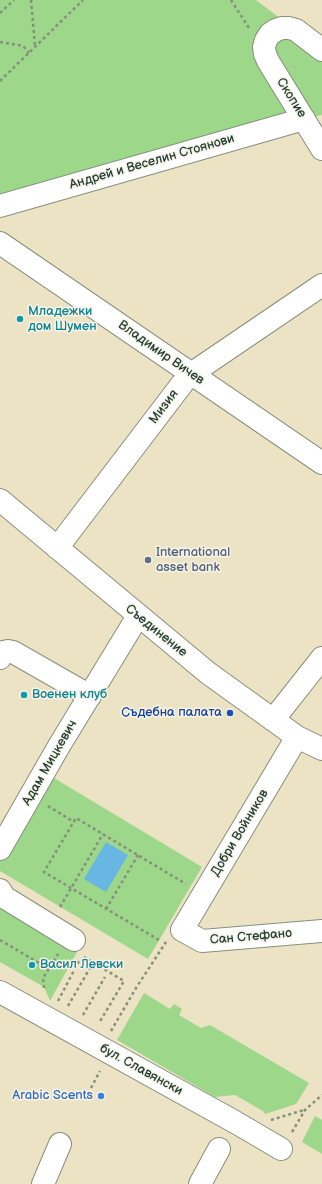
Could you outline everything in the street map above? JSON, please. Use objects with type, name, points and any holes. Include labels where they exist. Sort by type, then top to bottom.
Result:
[{"type":"street","points":[[264,47],[270,34],[282,28],[289,28],[296,30],[322,50]]},
{"type":"street","name":"Скопие","points":[[264,47],[268,61],[322,148]]},
{"type":"street","name":"Андрей и Веселин Стоянови","points":[[0,206],[304,119]]},
{"type":"street","name":"Владимир Вичев","points":[[0,243],[322,463]]},
{"type":"street","name":"Мизия","points":[[57,548],[191,374],[322,285]]},
{"type":"street","name":"Съединение","points":[[0,500],[208,673],[297,737],[322,749]]},
{"type":"street","name":"Адам Мицкевич","points":[[0,849],[138,616]]},
{"type":"street","points":[[0,658],[4,652],[12,652],[90,696]]},
{"type":"street","points":[[273,720],[322,658]]},
{"type":"street","name":"Добри Войников","points":[[182,930],[297,737]]},
{"type":"street","points":[[0,890],[4,897],[73,948]]},
{"type":"street","name":"Сан Стефано","points":[[182,930],[202,941],[322,931]]},
{"type":"street","name":"бул. Славянски","points":[[0,992],[286,1142]]},
{"type":"street","points":[[43,1184],[60,1144]]},
{"type":"street","points":[[200,1184],[219,1149]]},
{"type":"path","points":[[0,13],[14,0]]},
{"type":"path","points":[[31,0],[35,47]]},
{"type":"path","points":[[0,81],[83,0]]},
{"type":"path","points":[[231,0],[251,32],[264,47]]},
{"type":"path","points":[[0,42],[23,46],[29,53]]},
{"type":"path","points":[[31,796],[74,822]]},
{"type":"path","points":[[159,940],[44,872],[76,818],[203,894]]},
{"type":"path","points":[[60,907],[103,834]]},
{"type":"path","points":[[106,909],[138,855]]},
{"type":"path","points":[[109,1035],[136,988],[164,944],[182,930]]},
{"type":"path","points":[[0,940],[49,969]]},
{"type":"path","points":[[44,988],[43,978],[49,969],[73,948],[124,981],[96,1028]]},
{"type":"path","points":[[66,1010],[90,968]]},
{"type":"path","points":[[56,1004],[71,976]]},
{"type":"path","points":[[81,1019],[105,977]]},
{"type":"path","points":[[286,1142],[305,1110],[322,1095]]},
{"type":"path","points":[[269,1120],[305,1110]]},
{"type":"green space","points":[[0,0],[256,0],[322,50],[322,115],[0,206]]},
{"type":"green space","points":[[44,772],[202,867],[148,959],[0,871],[0,849]]},
{"type":"green space","points":[[0,906],[77,952],[50,1001],[44,987],[0,962]]},
{"type":"green space","points":[[144,993],[170,1009],[174,1004],[182,1009],[179,1015],[201,1028],[210,1025],[309,1083],[296,1104],[265,1114],[263,1111],[235,1095],[215,1097],[117,1040]]},
{"type":"green space","points":[[315,1116],[322,1120],[322,1154],[302,1142]]},
{"type":"water","points":[[106,842],[128,855],[106,892],[84,879]]},
{"type":"place","name":"Младежки дом Шумен","points":[[20,319]]},
{"type":"place","name":"International asset bank","points":[[148,560]]},
{"type":"place","name":"Военен клуб","points":[[24,695]]},
{"type":"place","name":"Съдебна палата","points":[[230,713]]},
{"type":"place","name":"Васил Левски","points":[[32,965]]},
{"type":"place","name":"Arabic Scents","points":[[101,1096]]}]
